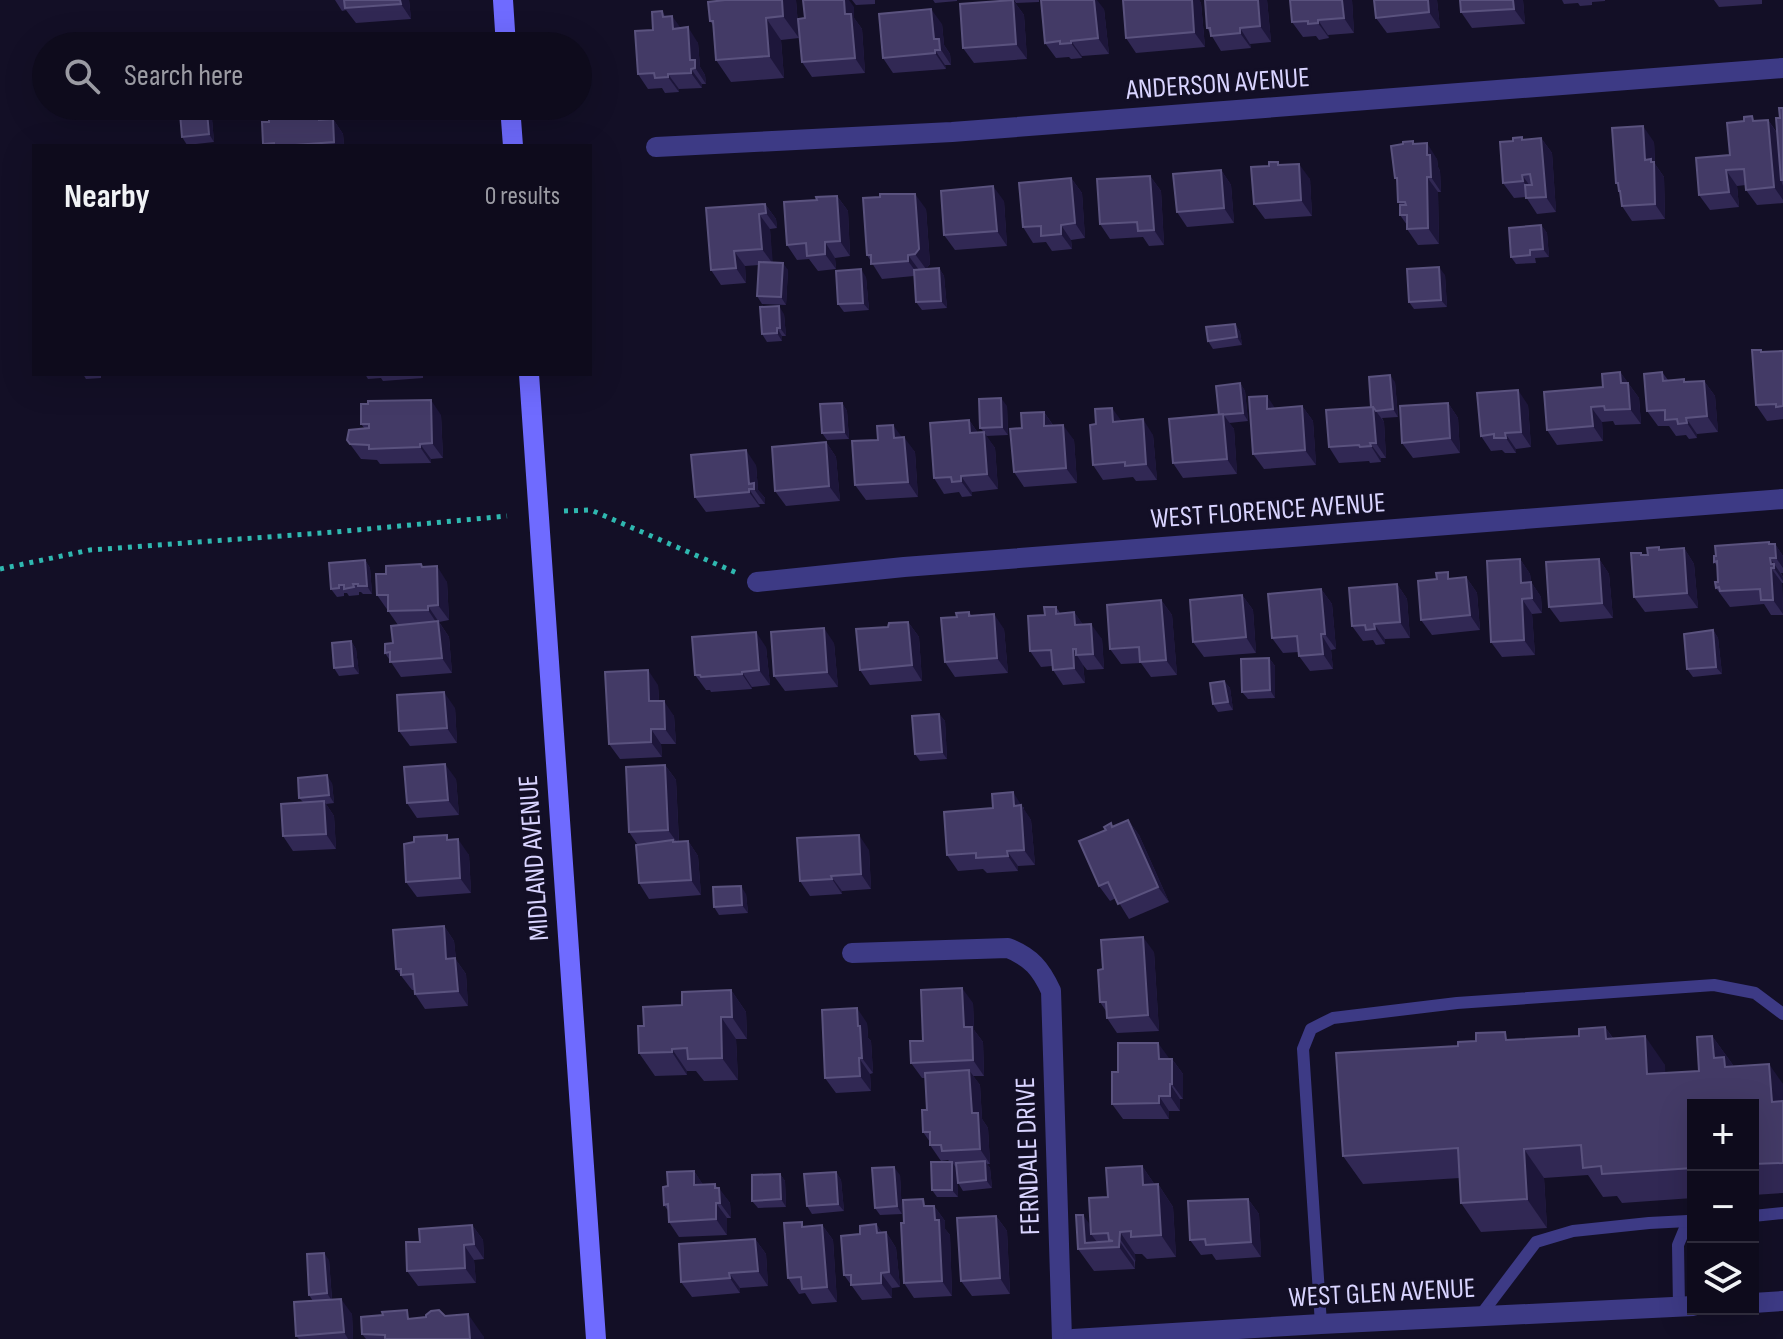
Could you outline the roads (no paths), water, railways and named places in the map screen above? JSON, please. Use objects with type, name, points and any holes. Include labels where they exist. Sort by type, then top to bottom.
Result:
[{"type":"street","points":[[503,0],[505,32]]},
{"type":"street","name":"ANDERSON AVENUE","points":[[656,147],[952,132],[1783,68]]},
{"type":"street","points":[[511,120],[513,144]]},
{"type":"street","name":"MIDLAND AVENUE","points":[[529,376],[596,1339]]},
{"type":"street","name":"WEST FLORENCE AVENUE","points":[[757,582],[904,567],[1783,499]]},
{"type":"street","name":"FERNDALE DRIVE","points":[[852,953],[1008,948],[1021,953],[1043,973],[1051,991],[1062,1339]]},
{"type":"street","points":[[1759,1303],[1783,1301]]},
{"type":"street","name":"WEST GLEN AVENUE","points":[[1073,1339],[1686,1306]]},
{"type":"lane","points":[[1321,1324],[1303,1049],[1311,1029],[1333,1018],[1457,1003],[1714,985],[1755,993],[1783,1014]]},
{"type":"lane","points":[[1759,1215],[1783,1213]]},
{"type":"lane","points":[[1480,1316],[1536,1242],[1573,1231],[1687,1220]]},
{"type":"lane","points":[[1686,1306],[1678,1245],[1687,1226]]}]
